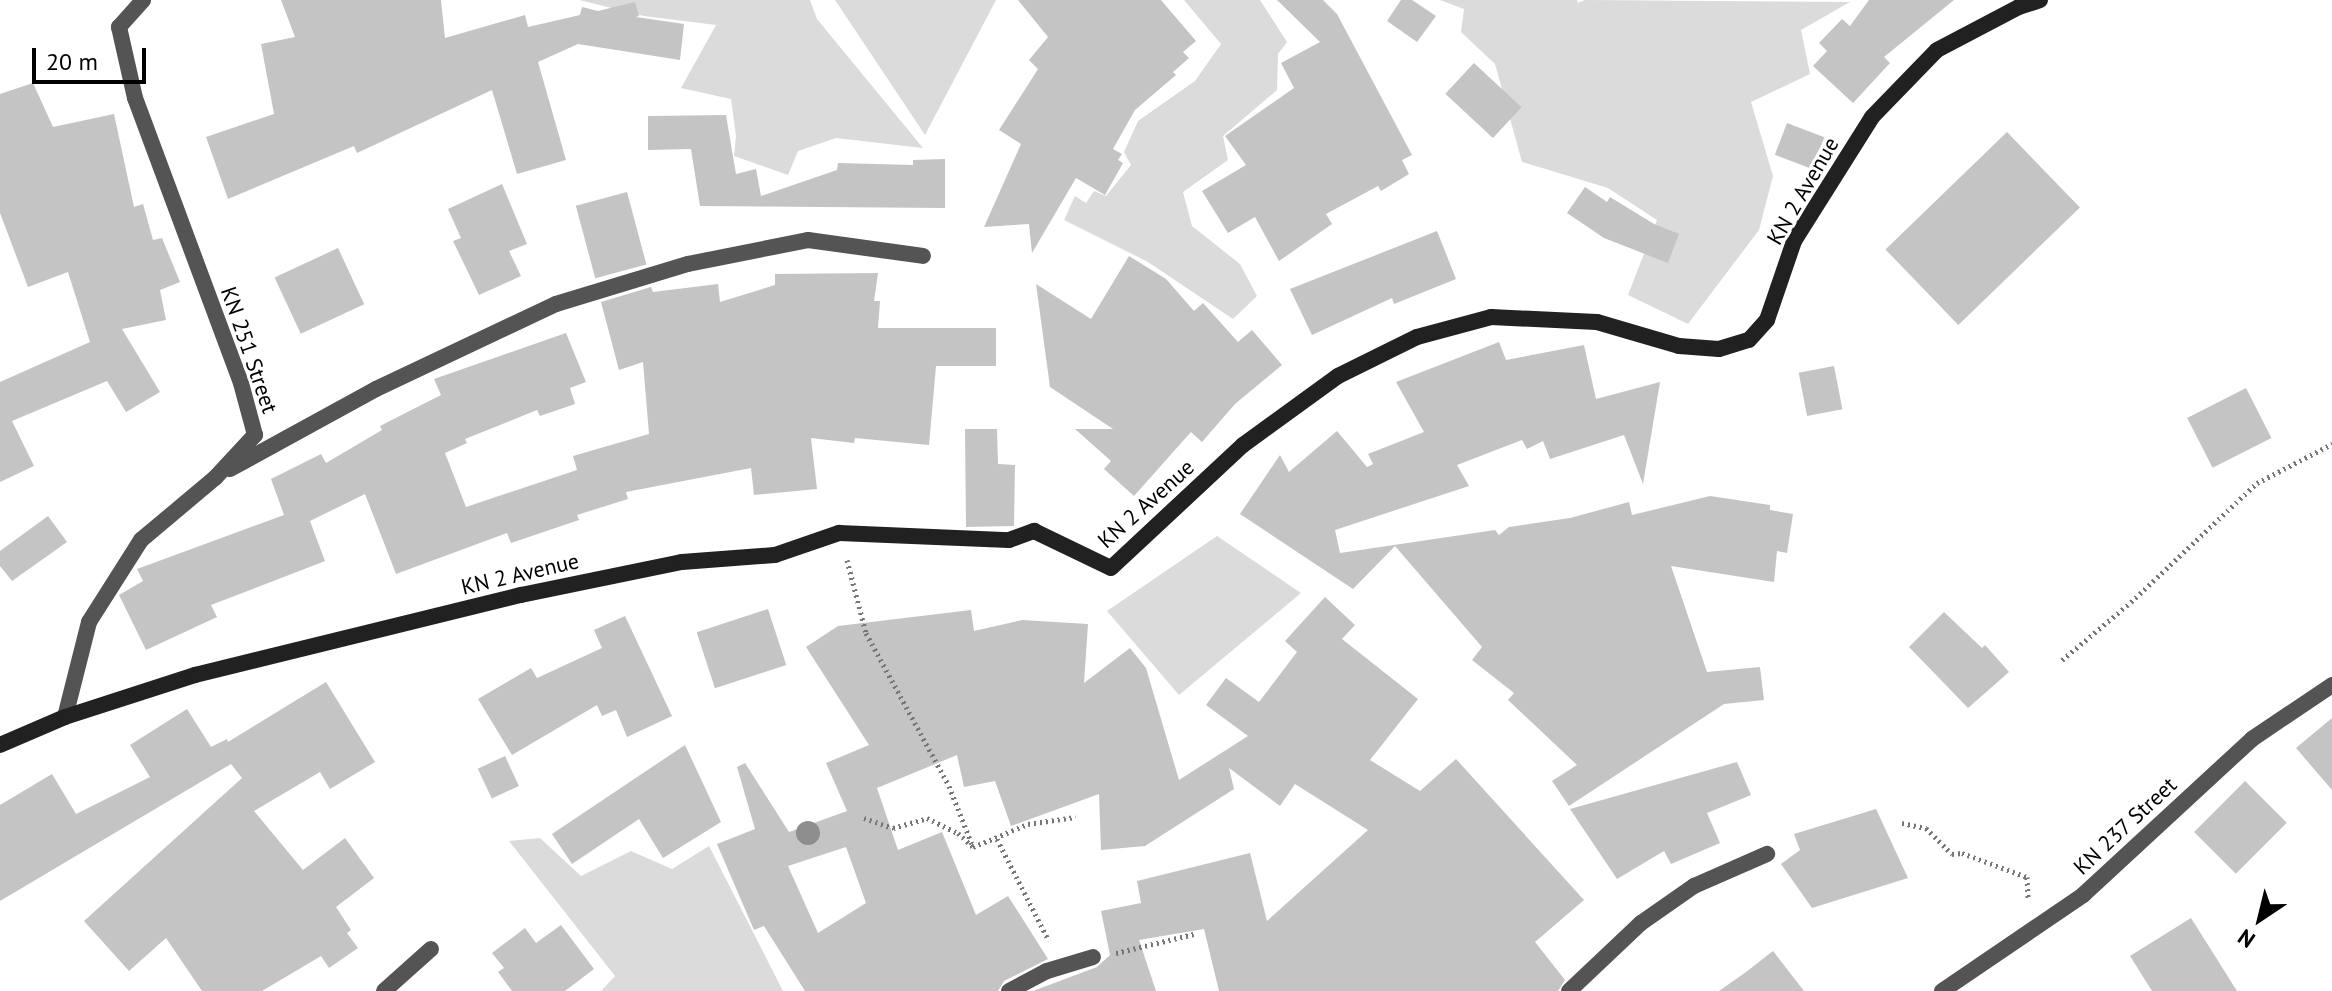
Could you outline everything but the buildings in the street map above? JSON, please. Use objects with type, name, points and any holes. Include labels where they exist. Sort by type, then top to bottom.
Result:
[{"type":"main road","name":"KN 2 Avenue","points":[[0,745],[65,717],[195,675],[521,595],[682,562],[775,555],[839,533],[1009,540],[1034,531],[1111,568],[1243,445],[1338,376],[1417,337],[1491,317],[1597,322],[1679,346],[1719,349],[1749,340],[1767,320],[1794,241],[1872,117],[1937,50],[2019,7],[2040,0]]},
{"type":"street","name":"KN 251 Street","points":[[65,717],[89,622],[141,540],[215,478],[255,435],[241,383],[135,98],[119,27],[143,0]]},
{"type":"street","points":[[215,478],[376,389],[571,300],[688,264],[808,240],[923,256]]},
{"type":"street","name":"KN 237 Street","points":[[1942,991],[2083,895],[2252,739],[2332,685]]},
{"type":"street","points":[[1569,991],[1641,923],[1694,886],[1767,854]]},
{"type":"street","points":[[384,991],[431,949]]},
{"type":"street","points":[[1009,991],[1047,971],[1093,957]]},
{"type":"path","points":[[2062,660],[2131,602],[2257,483],[2332,444]]},
{"type":"path","points":[[839,533],[866,633],[949,786],[973,847]]},
{"type":"path","points":[[973,847],[1028,824],[1075,817]]},
{"type":"path","points":[[864,818],[893,828],[927,818],[958,833],[973,847]]},
{"type":"path","points":[[1902,823],[1926,828],[1952,854],[1962,853],[2027,877],[2028,907],[2051,917]]},
{"type":"path","points":[[997,839],[1045,937],[1056,942]]},
{"type":"path","points":[[1093,957],[1194,934]]},
{"type":"shaded area","points":[[579,0],[810,0],[817,19],[923,148],[836,138],[798,151],[788,175],[734,156],[736,136],[731,99],[681,88],[716,25],[644,16]]},
{"type":"shaded area","points":[[835,0],[996,0],[925,135]]},
{"type":"shaded area","points":[[1184,0],[1260,0],[1287,42],[1278,54],[1277,90],[1223,136],[1228,160],[1183,192],[1192,226],[1240,264],[1257,296],[1233,319],[1148,262],[1064,220],[1075,196],[1086,203],[1094,191],[1106,196],[1131,165],[1124,152],[1138,121],[1195,81],[1221,44]]},
{"type":"shaded area","points":[[1440,0],[1850,2],[1801,30],[1810,74],[1751,102],[1773,176],[1759,230],[1688,324],[1628,295],[1657,220],[1608,188],[1522,162],[1495,64],[1461,32],[1464,9]]},
{"type":"shaded area","points":[[1217,536],[1301,593],[1179,695],[1107,611]]},
{"type":"shaded area","points":[[540,838],[581,876],[631,851],[672,869],[709,846],[783,991],[601,991],[615,976],[509,841]]}]
